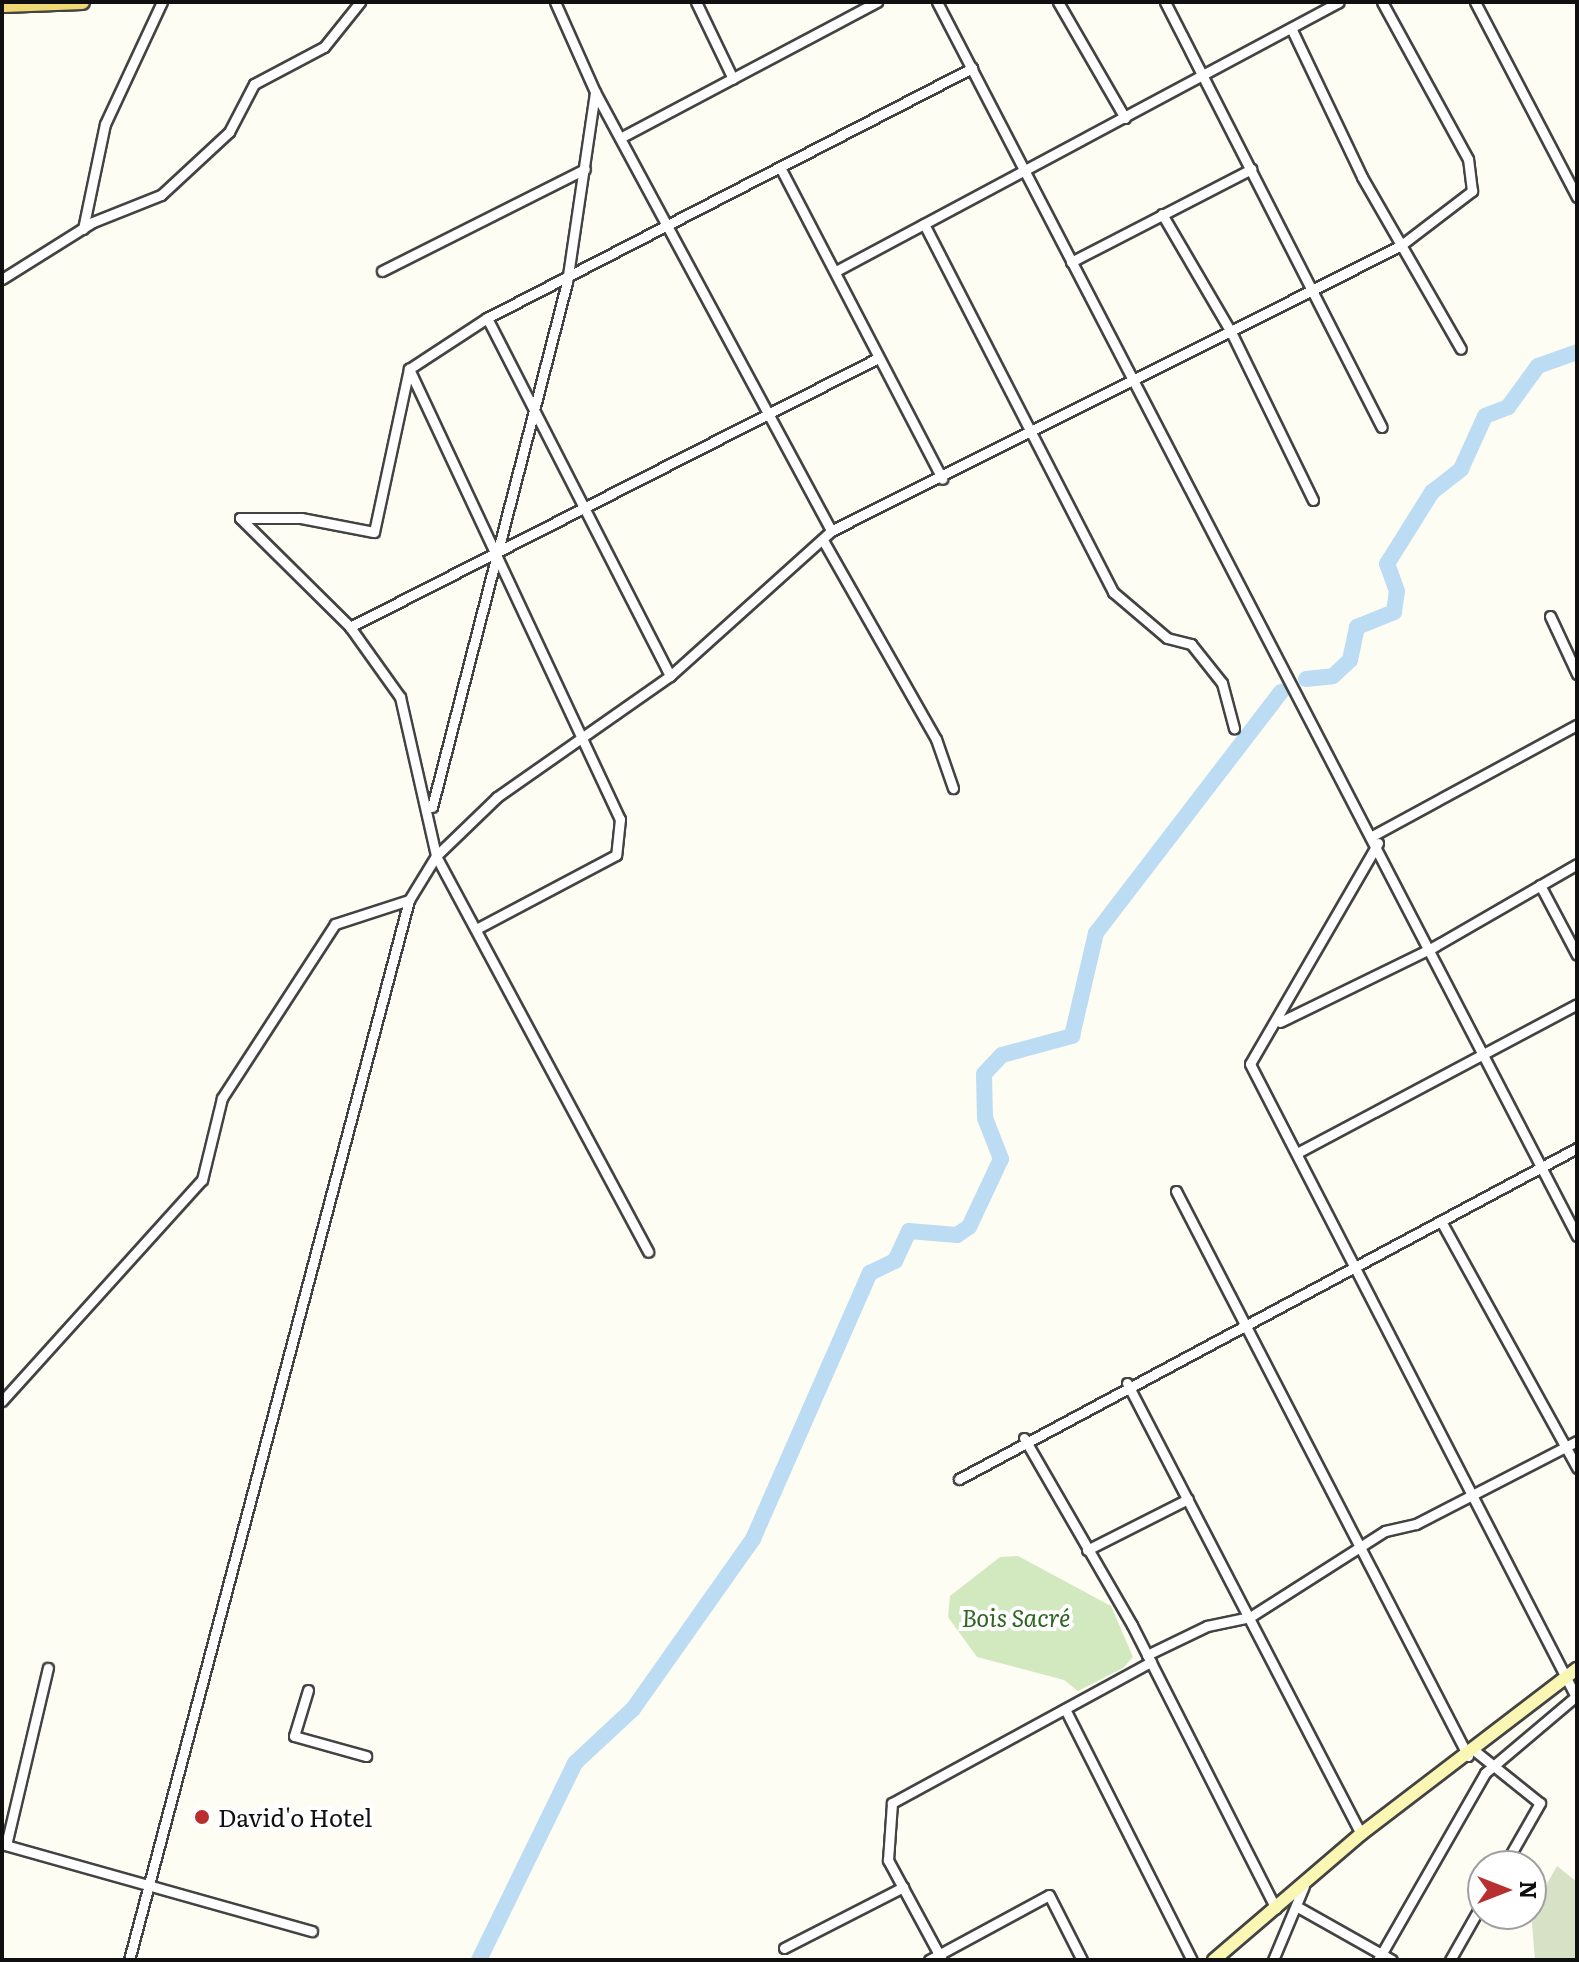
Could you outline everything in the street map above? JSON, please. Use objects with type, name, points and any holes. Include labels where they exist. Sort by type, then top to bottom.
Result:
[{"type":"main road","points":[[2,5],[82,2]]},
{"type":"main road","points":[[1214,1960],[1361,1834],[1471,1753],[1577,1669]]},
{"type":"street","points":[[83,229],[105,124],[162,2]]},
{"type":"street","points":[[2,279],[83,229],[161,195],[208,156],[239,120],[254,84],[324,47],[360,2]]},
{"type":"street","points":[[555,2],[595,92],[765,415],[831,531]]},
{"type":"street","points":[[696,2],[733,79]]},
{"type":"street","points":[[620,138],[877,2]]},
{"type":"street","points":[[937,2],[1022,171],[1376,839],[1577,1236]]},
{"type":"street","points":[[1058,2],[1125,118]]},
{"type":"street","points":[[1165,2],[1315,289],[1382,427]]},
{"type":"street","points":[[836,271],[1292,30],[1339,2]]},
{"type":"street","points":[[129,1960],[409,900],[436,856],[497,797],[670,676],[824,542],[831,531],[1035,433],[1132,379],[1400,246],[1472,191],[1468,159],[1382,2]]},
{"type":"street","points":[[1475,2],[1577,197]]},
{"type":"street","points":[[1292,30],[1400,246],[1461,349]]},
{"type":"street","points":[[648,1252],[562,1101],[478,928],[436,856],[431,811],[400,697],[350,627],[240,518],[301,518],[374,532],[409,369],[487,318],[668,231],[972,68]]},
{"type":"street","points":[[431,811],[531,406],[567,282],[595,92]]},
{"type":"street","points":[[382,271],[585,169]]},
{"type":"street","points":[[1071,262],[1251,169]]},
{"type":"street","points":[[782,171],[942,479]]},
{"type":"street","points":[[1162,214],[1231,332],[1313,500]]},
{"type":"street","points":[[924,224],[1035,433],[1113,592],[1167,638],[1191,644],[1222,683],[1234,728]]},
{"type":"street","points":[[487,318],[531,406],[588,507],[670,676]]},
{"type":"street","points":[[350,627],[494,559],[588,507],[878,358]]},
{"type":"street","points":[[409,369],[494,559],[587,735],[616,801],[616,855],[478,928]]},
{"type":"street","points":[[824,542],[936,739],[953,788]]},
{"type":"street","points":[[1550,616],[1577,674]]},
{"type":"street","points":[[1380,1957],[1417,1883],[1493,1766],[1576,1698],[1250,1064],[1279,1022],[1376,839],[1577,725]]},
{"type":"street","points":[[1279,1022],[1430,949],[1577,864]]},
{"type":"street","points":[[1540,885],[1577,955]]},
{"type":"street","points":[[2,1401],[202,1180],[222,1098],[335,924],[409,900]]},
{"type":"street","points":[[1297,1153],[1483,1050],[1577,1004]]},
{"type":"street","points":[[959,1479],[1024,1438],[1245,1320],[1442,1223],[1577,1148]]},
{"type":"street","points":[[1176,1191],[1245,1320],[1358,1548],[1471,1753],[1540,1803],[1513,1850]]},
{"type":"street","points":[[1442,1223],[1577,1468]]},
{"type":"street","points":[[1127,1383],[1361,1834]]},
{"type":"street","points":[[1024,1438],[1149,1659],[1276,1909]]},
{"type":"street","points":[[941,1957],[885,1848],[892,1803],[1065,1709],[1207,1626],[1250,1617],[1358,1548],[1470,1496],[1577,1441]]},
{"type":"street","points":[[1087,1550],[1188,1499]]},
{"type":"street","points":[[48,1668],[4,1844],[312,1931]]},
{"type":"street","points":[[308,1690],[294,1736],[366,1756]]},
{"type":"street","points":[[1065,1709],[1192,1960]]},
{"type":"street","points":[[1273,1960],[1304,1886]]},
{"type":"street","points":[[784,1948],[903,1887]]},
{"type":"street","points":[[929,1960],[941,1957],[1049,1895],[1082,1960]]},
{"type":"street","points":[[1296,1906],[1380,1957],[1392,1960]]},
{"type":"street","points":[[1450,1960],[1467,1930]]},
{"type":"green space","name":"Bois Sacré","points":[[1018,1556],[1111,1606],[1133,1657],[1123,1668],[1078,1691],[1064,1680],[977,1657],[948,1617],[950,1596],[1000,1557]]},
{"type":"green space","points":[[1557,1866],[1577,1882],[1577,1960],[1535,1960],[1532,1930],[1547,1930],[1547,1884]]},
{"type":"waterway","points":[[1306,679],[1333,676],[1350,660],[1357,627],[1394,612],[1397,591],[1387,564],[1432,492],[1461,469],[1485,416],[1508,407],[1538,366],[1577,352]]},
{"type":"waterway","points":[[479,1960],[575,1763],[633,1709],[753,1539],[870,1273],[895,1261],[909,1231],[957,1235],[969,1227],[1001,1159],[985,1118],[984,1074],[1002,1055],[1072,1036],[1096,933],[1281,692]]},
{"type":"place","name":"David'o Hotel","points":[[202,1817]]}]
